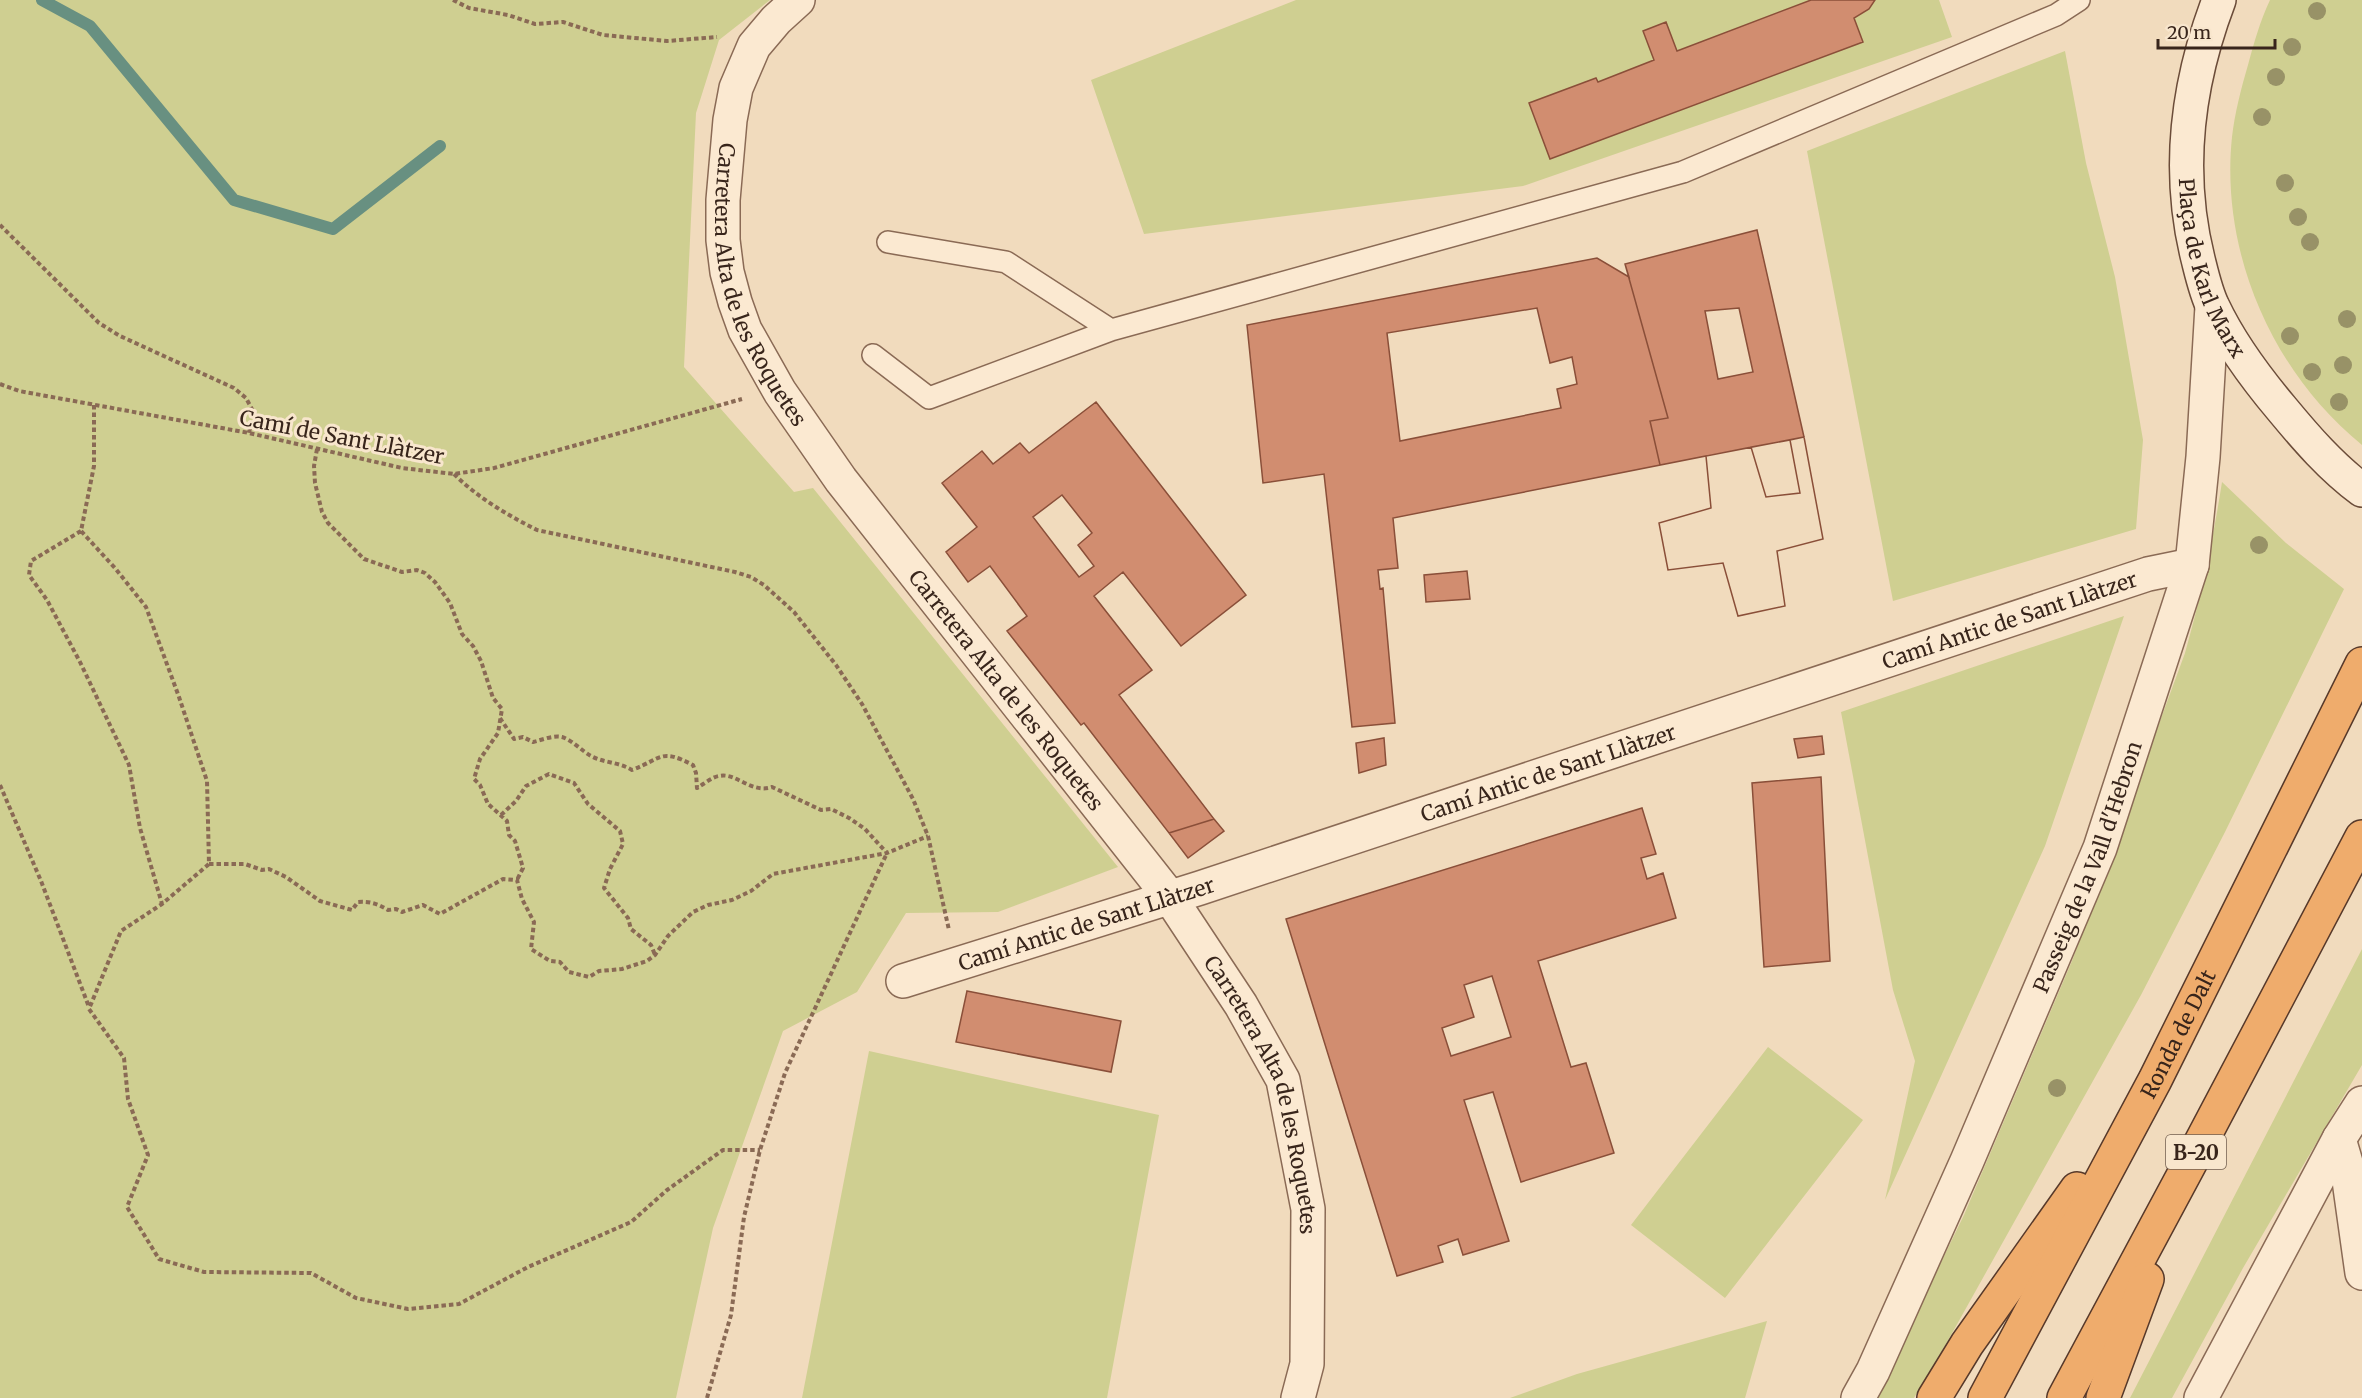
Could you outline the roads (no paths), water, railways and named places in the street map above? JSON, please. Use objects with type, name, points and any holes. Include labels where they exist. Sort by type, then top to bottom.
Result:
[{"type":"highway","name":"Ronda de Dalt","points":[[1985,1398],[2155,1080],[2362,664]]},
{"type":"highway","name":"B-20","points":[[2064,1398],[2362,837]]},
{"type":"highway","points":[[1934,1398],[1967,1344],[2155,1080]]},
{"type":"highway","points":[[2103,1398],[2189,1165]]},
{"type":"street","name":"Carretera Alta de les Roquetes","points":[[798,0],[776,20],[754,46],[736,88],[730,120],[723,200],[723,240],[727,272],[738,311],[780,392],[841,480],[1169,896],[1241,1005],[1283,1080],[1308,1209],[1307,1364],[1298,1398]]},
{"type":"street","name":"Plaça de Karl Marx","points":[[2219,0],[2205,35],[2193,84],[2187,133],[2187,183],[2190,214],[2195,246],[2212,306],[2249,370],[2325,458],[2362,490]]},
{"type":"street","name":"Passeig de la Vall d'Hebron","points":[[1858,1398],[1873,1371],[1967,1161],[2100,848],[2192,566],[2203,457],[2212,306]]},
{"type":"street","name":"Camí Antic de Sant Llàtzer","points":[[903,981],[1169,896],[2148,574],[2192,566]]},
{"type":"street","points":[[2201,1398],[2339,1138],[2362,1102]]},
{"type":"street","points":[[2339,1138],[2348,1166],[2362,1273]]},
{"type":"lane","points":[[873,355],[929,398],[1111,330],[1683,172],[2056,15],[2079,0]]},
{"type":"lane","points":[[888,242],[1006,262],[1111,330]]},
{"type":"waterway","points":[[42,0],[90,26],[234,200],[333,229],[440,146]]}]
